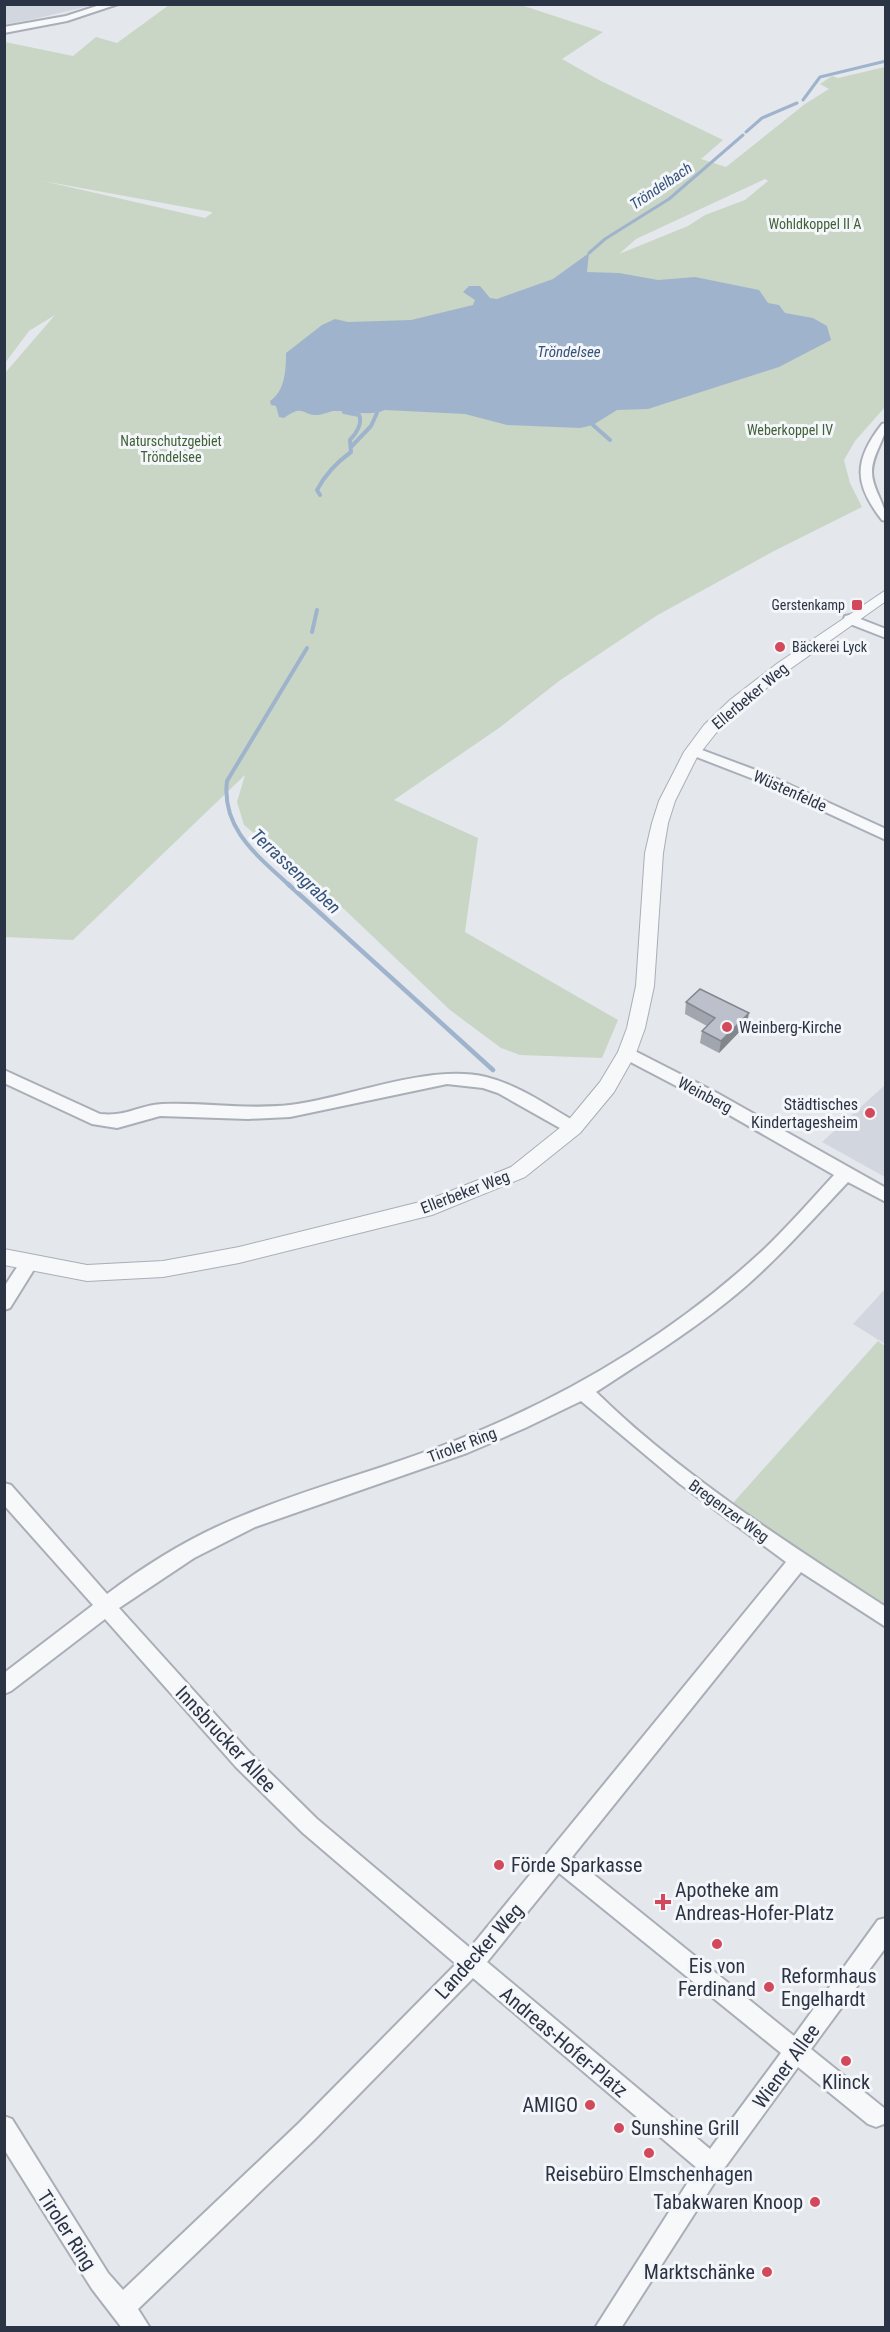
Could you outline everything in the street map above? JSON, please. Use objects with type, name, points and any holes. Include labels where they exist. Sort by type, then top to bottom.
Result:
[{"type":"street","points":[[4,30],[67,18],[114,4]]},
{"type":"street","points":[[885,426],[874,440],[865,469],[871,496],[885,517]]},
{"type":"street","name":"Ellerbeker Weg","points":[[4,1257],[87,1273],[163,1269],[239,1255],[432,1207],[518,1172],[573,1128],[607,1087],[627,1053],[636,1028],[645,986],[654,853],[660,824],[667,801],[694,751],[710,729],[736,704],[885,594]]},
{"type":"street","points":[[850,619],[885,634]]},
{"type":"street","name":"Wüstenfelde","points":[[694,751],[761,777],[885,835]]},
{"type":"street","name":"Weinberg","points":[[627,1053],[846,1173]]},
{"type":"street","points":[[4,1076],[98,1120],[117,1122],[160,1110],[248,1113],[290,1111],[447,1078],[484,1083],[504,1089],[573,1128]]},
{"type":"street","points":[[846,1173],[885,1196]]},
{"type":"street","name":"Tiroler Ring","points":[[4,1685],[105,1605],[187,1552],[249,1521],[460,1447],[519,1423],[583,1391],[671,1334],[721,1297],[767,1257],[846,1173]]},
{"type":"street","points":[[4,1303],[29,1263]]},
{"type":"street","name":"Bregenzer Weg","points":[[583,1391],[601,1410],[708,1497],[885,1618]]},
{"type":"street","name":"Innsbrucker Allee","points":[[4,1491],[228,1744],[310,1826],[471,1964]]},
{"type":"street","name":"Landecker Weg","points":[[122,2307],[307,2131],[471,1964],[799,1561]]},
{"type":"street","points":[[558,1859],[876,2116]]},
{"type":"street","name":"Wiener Allee","points":[[608,2327],[712,2166],[885,1928]]},
{"type":"street","name":"Andreas-Hofer-Platz","points":[[471,1964],[712,2166]]},
{"type":"street","name":"Tiroler Ring","points":[[4,2127],[100,2281],[138,2328]]},
{"type":"shaded area","points":[[5,4],[93,5],[7,24],[5,23]]},
{"type":"shaded area","name":"Städtisches Kindertagesheim","points":[[885,1085],[885,1177],[822,1142]]},
{"type":"shaded area","points":[[885,1289],[885,1344],[853,1324]]},
{"type":"green space","points":[[169,5],[521,5],[603,32],[562,59],[601,81],[723,140],[701,159],[726,167],[805,104],[829,89],[820,84],[832,76],[838,78],[885,67],[885,407],[855,441],[844,460],[850,483],[862,507],[774,551],[656,616],[559,681],[499,728],[394,800],[478,838],[465,932],[618,1020],[602,1058],[520,1055],[501,1048],[450,1010],[344,909],[244,825],[237,802],[245,775],[73,940],[5,937],[5,373],[55,315],[29,331],[5,363],[5,42],[73,56],[96,37],[117,43]],"holes":[[[765,179],[768,181],[745,200],[705,215],[688,226],[619,254],[636,239]],[[43,181],[212,212],[212,213],[205,218]]]},
{"type":"green space","points":[[878,1341],[885,1346],[886,1604],[883,1608],[733,1503]]},
{"type":"water","name":"Tröndelsee","points":[[589,253],[587,272],[619,273],[658,280],[695,277],[759,290],[768,303],[779,305],[785,313],[813,318],[827,326],[831,340],[779,367],[648,409],[617,410],[593,425],[580,428],[507,425],[465,414],[385,410],[366,413],[333,411],[319,415],[296,411],[284,418],[279,417],[276,406],[271,405],[270,401],[279,392],[284,380],[286,353],[322,325],[335,319],[348,322],[411,320],[473,305],[475,300],[463,292],[469,286],[480,286],[490,298],[497,299],[553,279]]},
{"type":"building","points":[[700,989],[749,1013],[721,1041],[702,1031],[715,1018],[686,1002]]},
{"type":"waterway","name":"Tröndelbach","points":[[803,100],[820,77],[886,61]]},
{"type":"waterway","name":"Tröndelbach","points":[[746,132],[762,118],[797,103]]},
{"type":"waterway","name":"Tröndelbach","points":[[589,253],[605,239],[669,199],[743,135]]},
{"type":"waterway","name":"Terrassengraben","points":[[320,495],[317,490],[336,464],[351,452],[350,440],[357,432],[359,415],[344,412]]},
{"type":"waterway","points":[[351,447],[371,426],[377,413]]},
{"type":"waterway","points":[[593,425],[610,440]]},
{"type":"waterway","name":"Terrassengraben","points":[[312,632],[317,610]]},
{"type":"waterway","name":"Terrassengraben","points":[[290,886],[254,852],[236,827],[227,798],[227,781],[307,648]]},
{"type":"waterway","name":"Terrassengraben","points":[[288,884],[493,1070]]},
{"type":"place","name":"Gerstenkamp","points":[[857,605]]},
{"type":"place","name":"Bäckerei Lyck","points":[[780,647]]},
{"type":"place","name":"Weinberg-Kirche","points":[[727,1027]]},
{"type":"place","name":"Städtisches Kindertagesheim","points":[[870,1113]]},
{"type":"place","name":"Förde Sparkasse","points":[[499,1865]]},
{"type":"place","name":"Apotheke am Andreas-Hofer-Platz","points":[[663,1902]]},
{"type":"place","name":"Eis von Ferdinand","points":[[717,1944]]},
{"type":"place","name":"Reformhaus Engelhardt","points":[[769,1987]]},
{"type":"place","name":"Klinck","points":[[846,2061]]},
{"type":"place","name":"AMIGO","points":[[590,2105]]},
{"type":"place","name":"Sunshine Grill","points":[[619,2128]]},
{"type":"place","name":"Reisebüro Elmschenhagen","points":[[649,2153]]},
{"type":"place","name":"Tabakwaren Knoop","points":[[815,2202]]},
{"type":"place","name":"Marktschänke","points":[[767,2272]]},
{"type":"park label","name":"Wohldkoppel II A","points":[[815,224]]},
{"type":"park label","name":"Weberkoppel IV","points":[[790,430]]},
{"type":"park label","name":"Naturschutzgebiet Tröndelsee","points":[[171,450]]}]
